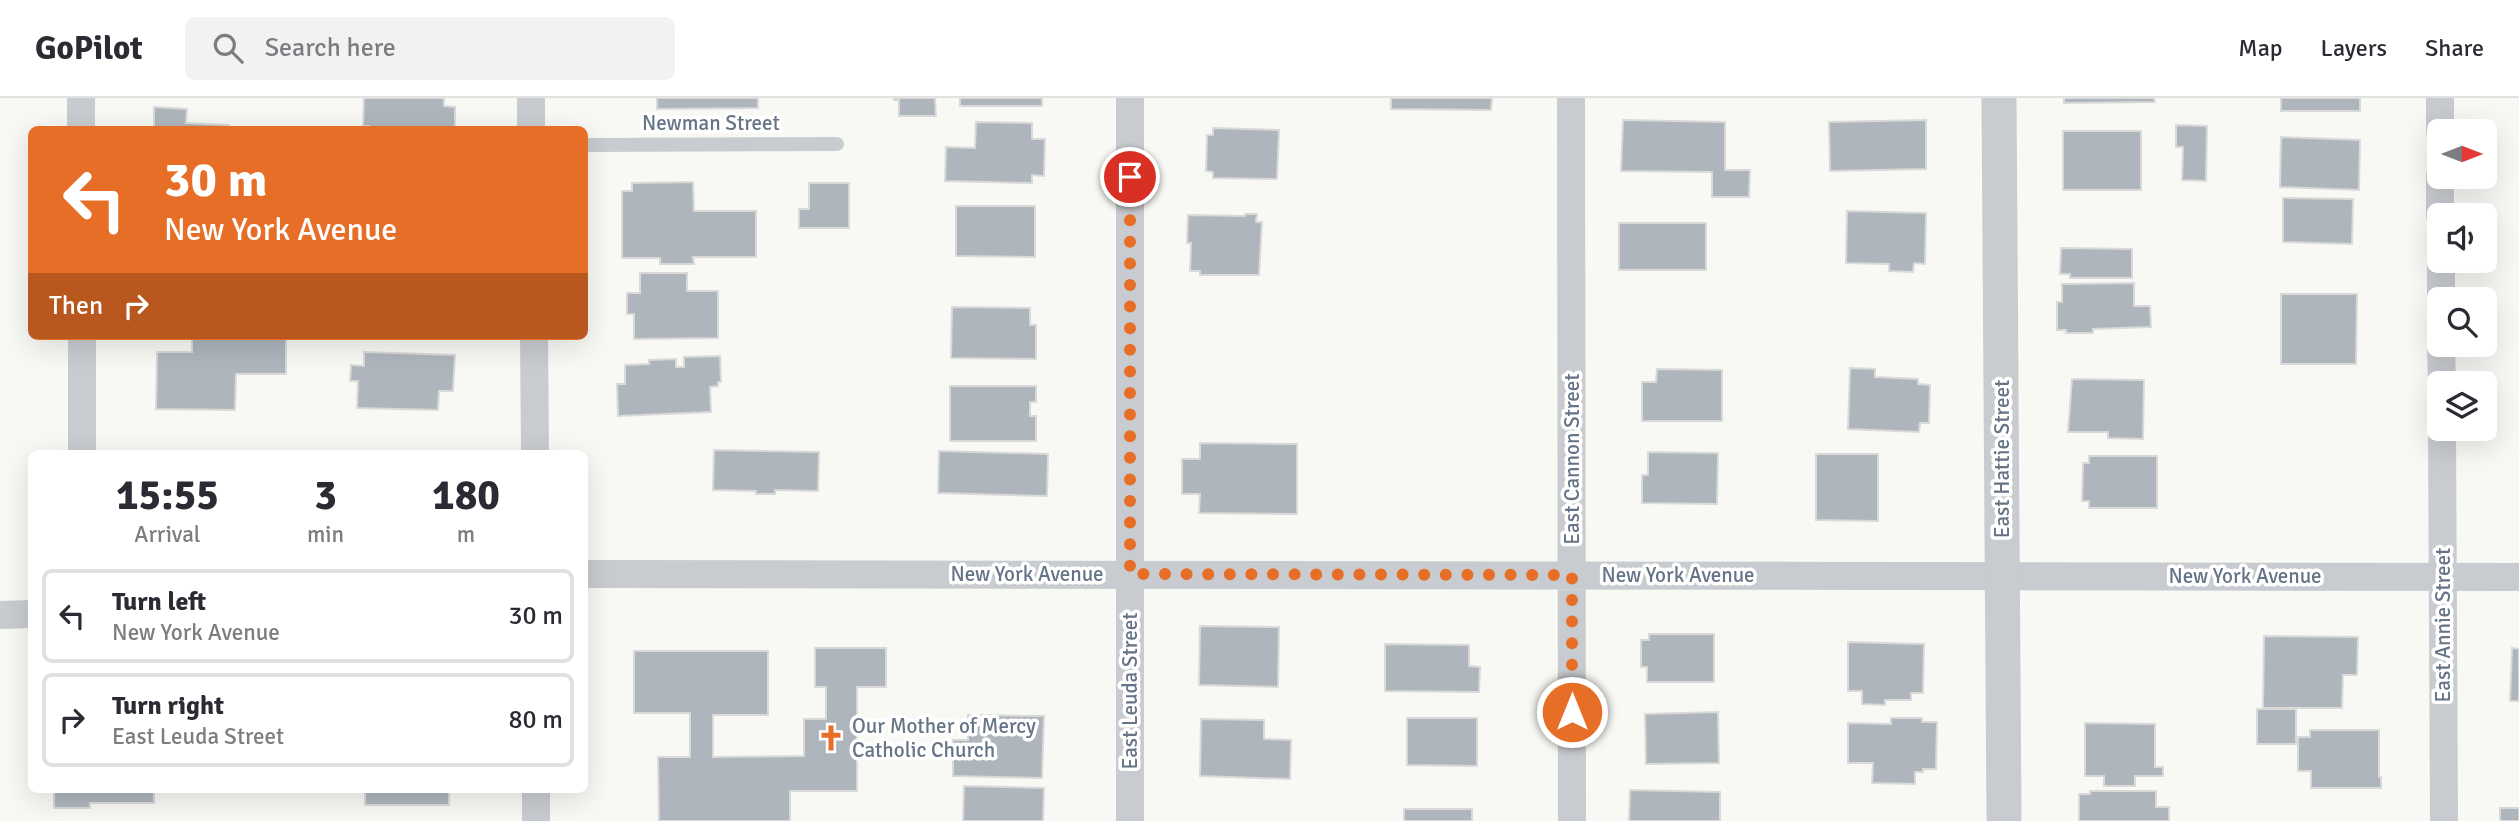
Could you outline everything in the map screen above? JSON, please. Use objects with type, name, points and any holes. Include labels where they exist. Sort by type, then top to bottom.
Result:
[{"type":"street","points":[[81,98],[81,126]]},
{"type":"street","points":[[531,98],[531,126]]},
{"type":"street","name":"East Leuda Street","points":[[1130,98],[1130,821]]},
{"type":"street","name":"East Cannon Street","points":[[1571,98],[1572,821]]},
{"type":"street","name":"East Hattie Street","points":[[1999,98],[2004,821]]},
{"type":"street","points":[[2440,98],[2440,119]]},
{"type":"street","points":[[82,340],[82,450]]},
{"type":"street","points":[[534,340],[535,450]]},
{"type":"street","name":"East Annie Street","points":[[2442,441],[2444,821]]},
{"type":"street","name":"New York Avenue","points":[[588,574],[2519,577]]},
{"type":"street","points":[[0,615],[28,614]]},
{"type":"street","points":[[536,793],[536,821]]},
{"type":"lane","name":"Newman Street","points":[[588,145],[837,144]]},
{"type":"building","points":[[364,98],[444,98],[444,106],[455,107],[455,126],[363,126]]},
{"type":"building","points":[[657,98],[758,98],[758,108],[657,109]]},
{"type":"building","points":[[894,98],[935,98],[936,116],[899,116],[899,100]]},
{"type":"building","points":[[960,98],[1042,98],[1042,106],[960,106]]},
{"type":"building","points":[[1391,98],[1492,98],[1491,110],[1391,109]]},
{"type":"building","points":[[2064,98],[2154,98],[2155,102],[2064,103]]},
{"type":"building","points":[[2281,98],[2360,98],[2360,111],[2281,111]]},
{"type":"building","points":[[154,107],[187,109],[186,123],[229,125],[229,126],[154,126]]},
{"type":"building","points":[[1623,120],[1725,122],[1725,170],[1750,170],[1749,197],[1712,197],[1712,172],[1621,171]]},
{"type":"building","points":[[1926,120],[1926,169],[1830,171],[1829,122]]},
{"type":"building","points":[[976,122],[1032,123],[1032,139],[1045,139],[1044,176],[1032,175],[1032,183],[945,181],[946,147],[975,148]]},
{"type":"building","points":[[2176,125],[2207,126],[2206,181],[2182,180],[2183,147],[2176,147]]},
{"type":"building","points":[[1213,128],[1279,130],[1277,179],[1213,178],[1213,172],[1206,171],[1207,135],[1213,135]]},
{"type":"building","points":[[2063,131],[2141,131],[2141,190],[2063,190]]},
{"type":"building","points":[[2281,137],[2360,140],[2359,190],[2280,187]]},
{"type":"building","points":[[693,182],[694,211],[756,211],[756,257],[693,257],[694,264],[660,264],[660,258],[622,258],[622,191],[632,191],[632,183]]},
{"type":"building","points":[[809,183],[849,183],[849,228],[799,228],[799,209],[809,209]]},
{"type":"building","points":[[2283,198],[2353,199],[2352,244],[2283,242]]},
{"type":"building","points":[[956,206],[1035,206],[1035,257],[956,256]]},
{"type":"building","points":[[1847,211],[1926,213],[1925,264],[1914,263],[1913,272],[1889,271],[1889,264],[1846,263]]},
{"type":"building","points":[[1257,214],[1256,222],[1262,222],[1259,275],[1200,275],[1200,271],[1190,271],[1188,215]]},
{"type":"building","points":[[1619,223],[1706,223],[1706,270],[1619,270]]},
{"type":"building","points":[[2061,248],[2132,249],[2132,278],[2070,278],[2070,274],[2060,274]]},
{"type":"building","points":[[640,273],[687,273],[687,291],[718,291],[718,338],[634,339],[634,314],[627,314],[627,293],[640,293]]},
{"type":"building","points":[[2134,283],[2134,306],[2150,306],[2151,327],[2093,329],[2093,333],[2066,333],[2066,330],[2057,330],[2057,302],[2062,302],[2062,284]]},
{"type":"building","points":[[2281,294],[2357,294],[2356,364],[2281,364]]},
{"type":"building","points":[[952,307],[1030,308],[1030,325],[1036,325],[1036,359],[951,358]]},
{"type":"building","points":[[192,340],[286,340],[286,374],[236,374],[235,410],[156,409],[157,352],[192,352]]},
{"type":"building","points":[[364,352],[455,355],[453,391],[439,391],[438,410],[357,408],[358,381],[350,381],[351,365],[364,366]]},
{"type":"building","points":[[720,356],[721,382],[718,382],[718,386],[710,387],[711,412],[618,416],[617,384],[625,384],[625,365],[649,364],[649,360],[676,359],[676,367],[684,367],[684,357]]},
{"type":"building","points":[[1850,368],[1875,369],[1875,377],[1918,379],[1918,384],[1930,385],[1929,423],[1920,423],[1919,432],[1848,429]]},
{"type":"building","points":[[1657,369],[1722,370],[1722,421],[1642,421],[1642,382],[1656,382]]},
{"type":"building","points":[[2072,379],[2144,380],[2143,439],[2108,438],[2108,432],[2068,432]]},
{"type":"building","points":[[950,386],[1036,386],[1036,402],[1030,402],[1030,416],[1036,416],[1036,441],[950,441]]},
{"type":"building","points":[[1200,443],[1297,444],[1297,514],[1199,513],[1200,494],[1182,494],[1182,459],[1200,459]]},
{"type":"building","points":[[714,450],[819,452],[818,491],[775,490],[775,494],[756,494],[756,491],[713,490]]},
{"type":"building","points":[[939,451],[1048,454],[1047,496],[938,493]]},
{"type":"building","points":[[1648,452],[1718,453],[1717,504],[1642,503],[1642,475],[1648,475]]},
{"type":"building","points":[[1816,454],[1878,454],[1878,521],[1816,520]]},
{"type":"building","points":[[2089,456],[2157,456],[2157,508],[2089,508],[2089,501],[2082,501],[2083,463],[2089,463]]},
{"type":"building","points":[[1200,626],[1279,627],[1278,687],[1199,685]]},
{"type":"building","points":[[1649,634],[1714,634],[1714,682],[1647,682],[1647,667],[1641,667],[1641,640],[1649,640]]},
{"type":"building","points":[[2264,636],[2358,637],[2357,675],[2343,675],[2342,708],[2263,708]]},
{"type":"building","points":[[1848,642],[1924,644],[1923,693],[1911,693],[1911,700],[1885,700],[1885,705],[1862,704],[1862,691],[1848,691]]},
{"type":"building","points":[[1385,644],[1469,645],[1469,666],[1480,667],[1479,692],[1385,691]]},
{"type":"building","name":"Our Mother of Mercy Catholic Church","points":[[815,648],[886,648],[886,687],[857,687],[857,791],[790,791],[790,821],[659,821],[658,757],[690,757],[690,713],[634,713],[634,651],[768,651],[768,715],[713,715],[713,757],[804,756],[804,719],[826,719],[826,687],[815,687]]},
{"type":"building","points":[[2512,648],[2519,649],[2519,701],[2510,701]]},
{"type":"building","points":[[2257,709],[2296,709],[2296,744],[2257,744]]},
{"type":"building","points":[[1718,712],[1719,763],[1646,764],[1645,714]]},
{"type":"building","points":[[968,715],[1044,716],[1042,778],[953,776],[953,740],[968,740]]},
{"type":"building","points":[[1407,718],[1477,718],[1477,766],[1407,765]]},
{"type":"building","points":[[1891,718],[1922,718],[1922,722],[1937,722],[1936,769],[1915,772],[1915,784],[1872,783],[1873,763],[1848,763],[1848,723],[1891,724]]},
{"type":"building","points":[[1201,719],[1264,720],[1264,739],[1291,740],[1290,779],[1200,776]]},
{"type":"building","points":[[2085,723],[2155,724],[2155,767],[2163,767],[2163,776],[2135,776],[2135,786],[2104,786],[2104,776],[2085,776]]},
{"type":"building","points":[[2310,730],[2379,730],[2381,788],[2311,788],[2311,771],[2298,771],[2298,737],[2310,737]]},
{"type":"building","points":[[964,786],[1044,788],[1043,821],[963,821]]},
{"type":"building","points":[[1630,790],[1720,792],[1720,821],[1629,821]]},
{"type":"building","points":[[2090,791],[2156,791],[2156,807],[2169,807],[2169,821],[2079,821],[2079,794],[2090,794]]},
{"type":"building","points":[[54,793],[154,793],[154,803],[90,803],[90,808],[54,808]]},
{"type":"building","points":[[365,793],[449,793],[449,805],[365,805]]},
{"type":"building","points":[[2500,808],[2519,808],[2519,821],[2500,821]]},
{"type":"building","points":[[1404,809],[1472,809],[1472,821],[1404,821]]},
{"type":"place","name":"Our Mother of Mercy Catholic Church","points":[[831,738]]},
{"type":"route","points":[[1130,177],[1130,574],[1572,575],[1572,712]]}]
